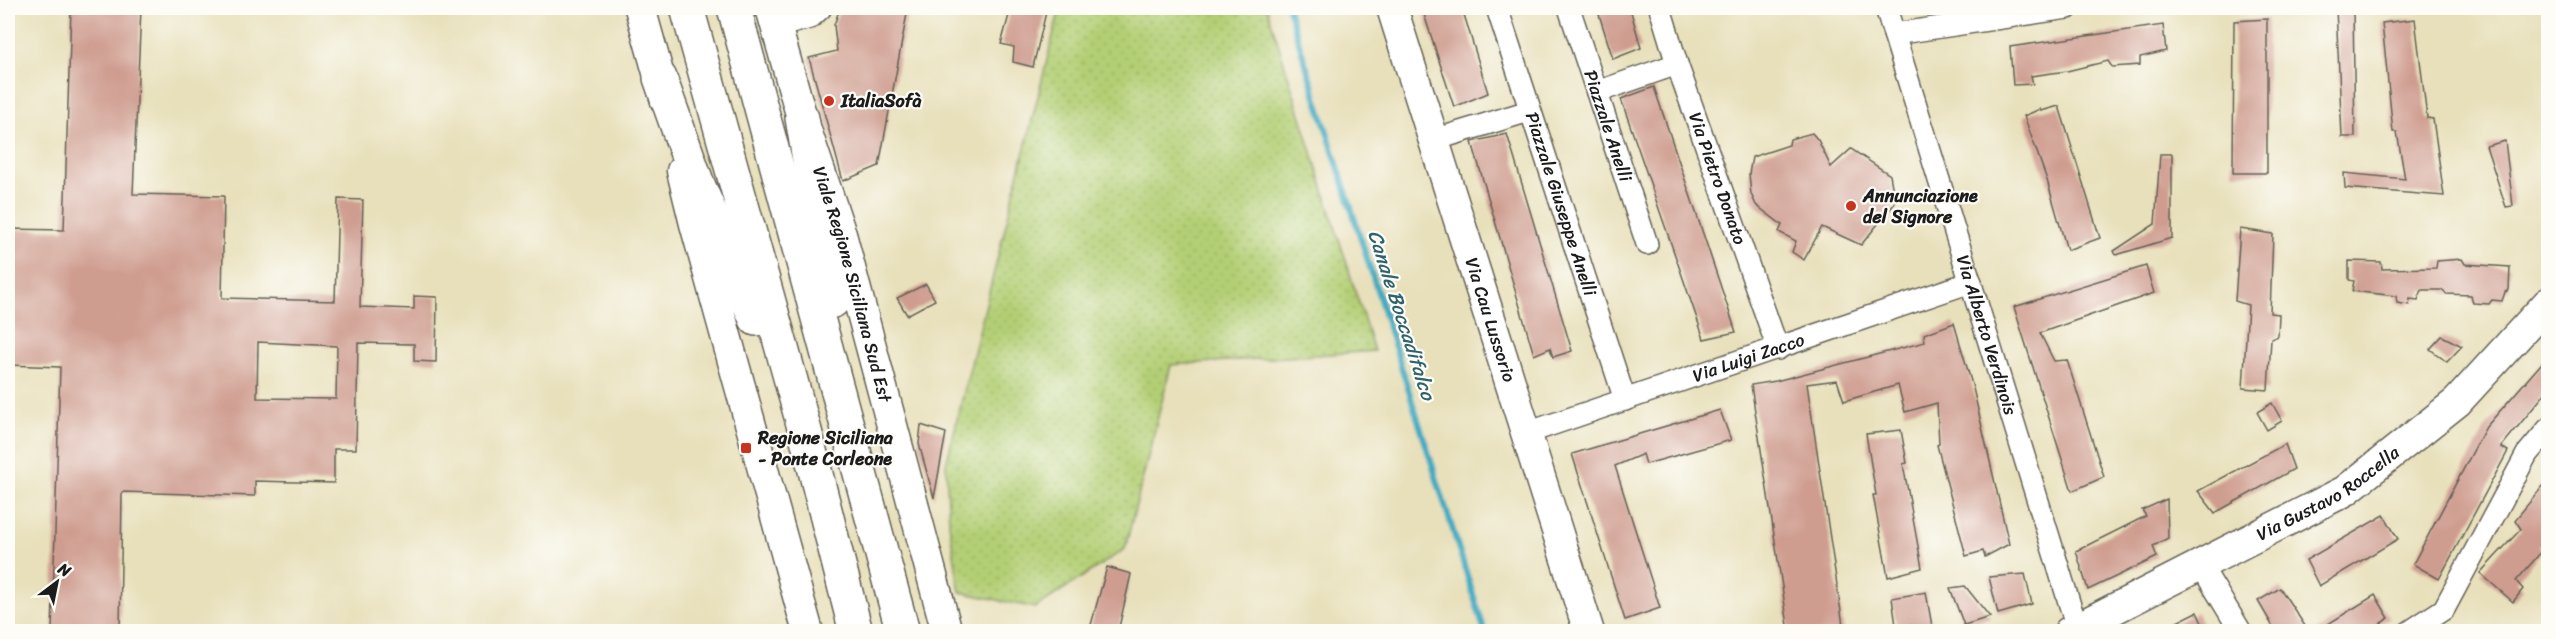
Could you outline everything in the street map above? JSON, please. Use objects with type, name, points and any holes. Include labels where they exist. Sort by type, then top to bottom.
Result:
[{"type":"main road","points":[[687,8],[805,431],[856,632]]},
{"type":"main road","points":[[734,8],[903,632]]},
{"type":"main road","points":[[660,78],[697,182],[805,431]]},
{"type":"main road","points":[[802,118],[869,501]]},
{"type":"street","points":[[640,8],[660,78],[695,224],[808,632]]},
{"type":"street","points":[[773,17],[810,18],[821,8]]},
{"type":"street","name":"Via Cau Lussorio","points":[[1392,8],[1589,632]]},
{"type":"street","name":"Piazzale Giuseppe Anelli","points":[[1499,8],[1529,111],[1625,400]]},
{"type":"street","name":"Piazzale Anelli","points":[[1569,8],[1647,244]]},
{"type":"street","name":"Via Pietro Donato","points":[[1660,8],[1677,64],[1778,349]]},
{"type":"street","name":"Via Alberto Verdinois","points":[[1886,8],[1971,282],[2073,630]]},
{"type":"street","points":[[1894,34],[2068,8]]},
{"type":"street","name":"Viale Regione Siciliana Sud Est","points":[[773,17],[802,118],[841,234],[947,632]]},
{"type":"street","points":[[1597,92],[1677,64]]},
{"type":"street","points":[[1434,140],[1529,111]]},
{"type":"street","name":"Via Luigi Zacco","points":[[1527,433],[1971,282]]},
{"type":"street","name":"Via Gustavo Roccella","points":[[2073,630],[2345,491],[2457,402],[2545,313]]},
{"type":"street","points":[[2409,632],[2444,609],[2527,454],[2548,429]]},
{"type":"street","points":[[2200,564],[2241,632]]},
{"type":"green space","points":[[1060,8],[1267,8],[1374,351],[1171,365],[1125,549],[1035,608],[960,592],[949,523],[946,464]]},
{"type":"building","points":[[71,8],[141,8],[133,194],[224,196],[222,298],[335,301],[338,199],[363,200],[360,307],[414,309],[414,296],[437,297],[436,362],[414,361],[414,344],[358,343],[356,449],[334,449],[334,483],[255,481],[255,496],[122,492],[120,632],[52,632],[60,367],[8,365],[8,229],[64,230]],"holes":[[[258,342],[337,346],[336,399],[257,398]]]},
{"type":"building","points":[[840,8],[908,8],[879,166],[843,181],[809,58],[837,51],[834,25]]},
{"type":"building","points":[[1011,8],[1047,8],[1033,67],[1013,62],[1014,47],[1001,44]]},
{"type":"building","points":[[1422,8],[1462,8],[1488,93],[1454,107]]},
{"type":"building","points":[[1597,8],[1630,8],[1641,48],[1613,59]]},
{"type":"building","points":[[2336,8],[2353,9],[2355,137],[2342,137]]},
{"type":"building","points":[[2267,19],[2267,173],[2233,173],[2234,21]]},
{"type":"building","points":[[2415,19],[2427,118],[2433,119],[2444,196],[2345,188],[2344,173],[2405,179],[2397,132],[2393,132],[2382,23]]},
{"type":"building","points":[[2163,25],[2166,51],[2140,57],[2140,65],[2112,67],[2108,61],[2067,71],[2031,76],[2033,84],[2013,85],[2010,47]]},
{"type":"building","points":[[1654,87],[1736,332],[1704,339],[1621,99]]},
{"type":"building","points":[[2059,106],[2100,238],[2067,250],[2047,180],[2024,116],[2040,109],[2041,111]]},
{"type":"building","points":[[1812,133],[1818,140],[1831,167],[1851,149],[1890,175],[1895,203],[1861,245],[1822,227],[1804,260],[1792,252],[1796,241],[1779,232],[1782,225],[1756,205],[1751,194],[1749,174],[1752,157],[1789,145],[1790,139]]},
{"type":"building","points":[[1507,134],[1572,351],[1553,357],[1550,348],[1534,355],[1472,142]]},
{"type":"building","points":[[2505,141],[2513,206],[2506,207],[2486,146]]},
{"type":"building","points":[[2160,154],[2172,154],[2172,238],[2116,255],[2114,251],[2155,224]]},
{"type":"building","points":[[2240,229],[2273,234],[2270,313],[2279,314],[2278,336],[2271,339],[2268,390],[2243,388],[2248,305],[2235,301]]},
{"type":"building","points":[[2462,259],[2465,264],[2510,267],[2509,290],[2505,292],[2502,301],[2492,300],[2489,304],[2473,303],[2471,295],[2446,294],[2442,290],[2422,290],[2418,300],[2410,299],[2409,305],[2397,303],[2396,296],[2352,291],[2354,281],[2349,280],[2349,261],[2381,262],[2382,269],[2436,268],[2437,261]]},
{"type":"building","points":[[2146,266],[2154,293],[2040,333],[2054,361],[2067,360],[2104,477],[2072,491],[2014,307]]},
{"type":"building","points":[[926,284],[935,300],[907,315],[897,298]]},
{"type":"building","points":[[1954,323],[1973,388],[2009,544],[1985,557],[1983,551],[1966,556],[1937,445],[1939,444],[1937,403],[1905,412],[1898,385],[1844,401],[1837,380],[1807,384],[1844,632],[1789,632],[1751,385],[1776,381],[1925,342],[1924,334]]},
{"type":"building","points":[[2442,336],[2462,346],[2447,362],[2430,349]]},
{"type":"building","points":[[2548,356],[2548,390],[2501,447],[2508,451],[2439,579],[2413,564],[2486,427]]},
{"type":"building","points":[[2272,403],[2282,421],[2267,430],[2257,412]]},
{"type":"building","points":[[1720,410],[1731,440],[1646,464],[1643,454],[1615,466],[1660,608],[1625,620],[1572,454]]},
{"type":"building","points":[[921,425],[946,433],[934,498],[919,444]]},
{"type":"building","points":[[1901,430],[1907,463],[1903,464],[1922,568],[1888,577],[1873,495],[1876,495],[1866,434]]},
{"type":"building","points":[[2285,444],[2294,469],[2215,513],[2198,491]]},
{"type":"building","points":[[2548,480],[2548,535],[2539,545],[2543,550],[2516,581],[2523,589],[2513,602],[2480,573],[2521,529],[2515,520]]},
{"type":"building","points":[[2167,499],[2168,538],[2153,546],[2157,557],[2088,590],[2076,551],[2146,516],[2142,510]]},
{"type":"building","points":[[2384,515],[2398,539],[2319,586],[2306,560]]},
{"type":"building","points":[[1107,567],[1131,574],[1118,632],[1089,632]]},
{"type":"building","points":[[2025,574],[2032,604],[1998,614],[1989,577]]},
{"type":"building","points":[[1965,586],[1990,617],[1964,625],[1950,588]]},
{"type":"building","points":[[2280,588],[2309,632],[2276,632],[2258,601]]},
{"type":"building","points":[[1926,592],[1933,632],[1897,632],[1892,598]]},
{"type":"building","points":[[2375,595],[2389,618],[2367,632],[2315,632]]},
{"type":"building","points":[[2197,612],[2206,632],[2157,632]]},
{"type":"waterway","name":"Canale Boccadifalco","points":[[1288,8],[1485,632]]},
{"type":"place","name":"ItaliaSofà","points":[[829,101]]},
{"type":"place","name":"Annunciazione del Signore","points":[[1851,206]]},
{"type":"place","name":"Regione Siciliana - Ponte Corleone","points":[[746,448]]}]
